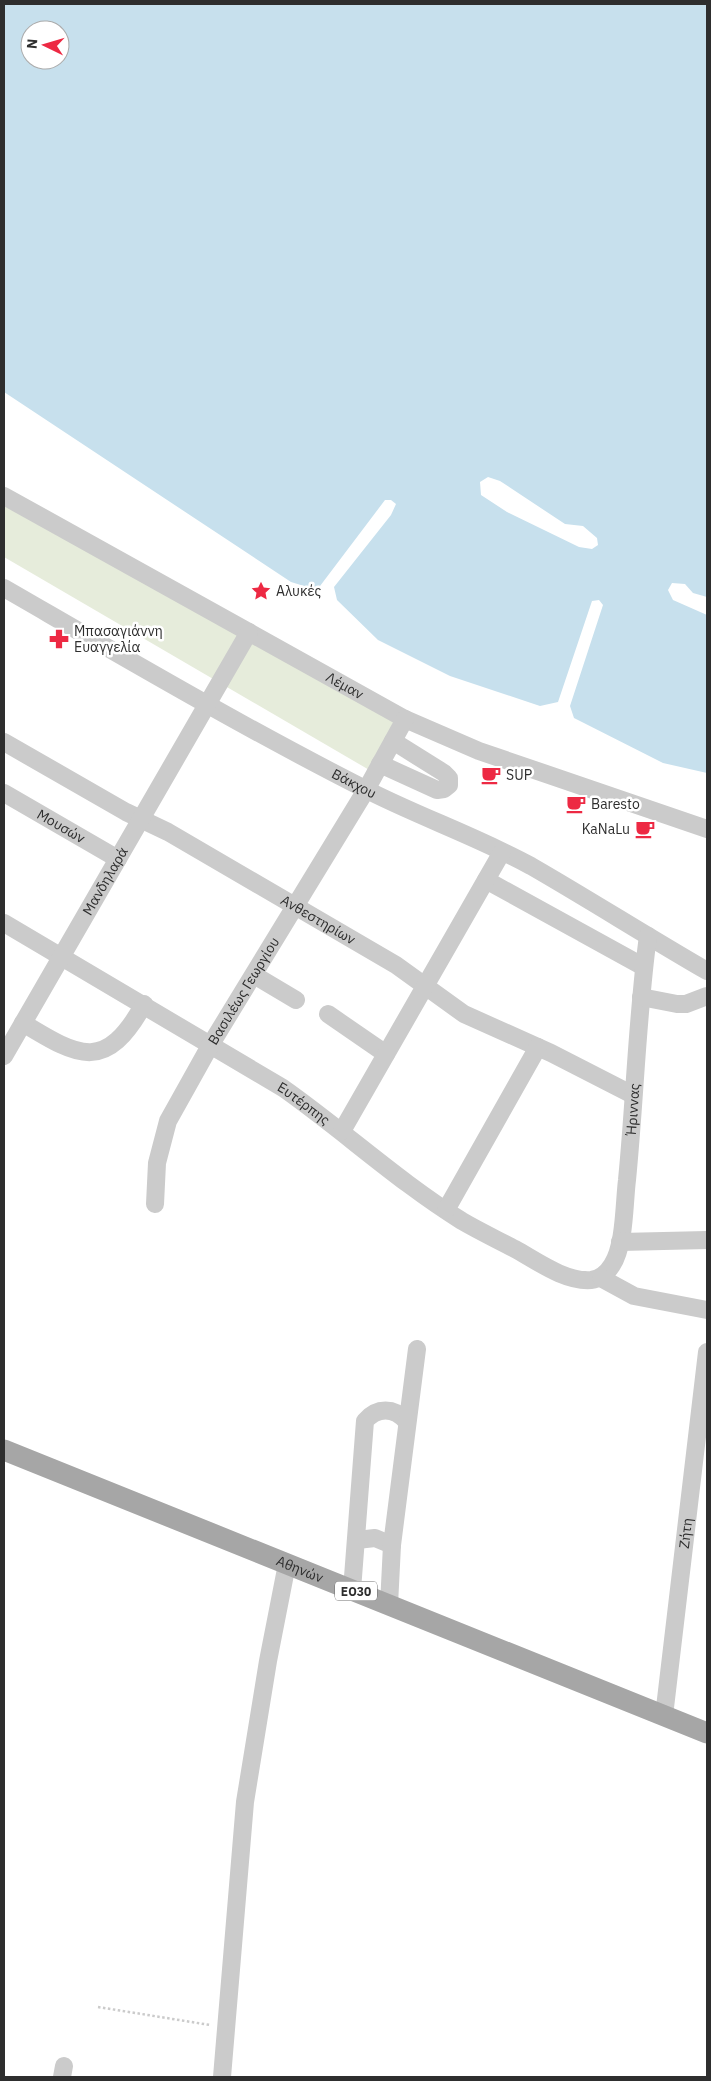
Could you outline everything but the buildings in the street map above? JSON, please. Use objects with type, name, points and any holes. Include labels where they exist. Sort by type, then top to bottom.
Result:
[{"type":"main road","name":"Αθηνών","points":[[4,1453],[287,1564],[707,1733]]},
{"type":"street","name":"Λέμαν","points":[[4,496],[405,719],[478,751],[707,829]]},
{"type":"street","name":"Βάκχου","points":[[4,588],[208,706],[366,790],[456,828],[529,866],[707,971]]},
{"type":"street","name":"Μανδηλαρά","points":[[5,1050],[23,1023],[208,706],[249,632]]},
{"type":"street","name":"Βασιλέως Γεωργίου","points":[[155,1204],[157,1163],[165,1128],[210,1044],[297,906],[366,790],[405,719]]},
{"type":"street","points":[[380,764],[437,790],[444,790],[449,785],[449,778],[444,772],[393,741]]},
{"type":"street","name":"Ανθεστηρίων","points":[[4,742],[141,819],[168,832],[396,964],[464,1014],[538,1047],[634,1095]]},
{"type":"street","name":"Μουσών","points":[[4,793],[118,859]]},
{"type":"street","points":[[342,1131],[502,852]]},
{"type":"street","points":[[486,880],[644,967]]},
{"type":"street","name":"Ευτέρπης","points":[[4,923],[144,1004],[283,1088],[342,1131],[400,1178],[446,1210],[548,1268],[582,1279],[600,1278]]},
{"type":"street","name":"Ήριννας","points":[[600,1278],[613,1264],[620,1242],[648,936]]},
{"type":"street","points":[[254,975],[296,1000]]},
{"type":"street","points":[[641,997],[686,1004],[707,996]]},
{"type":"street","points":[[23,1023],[61,1046],[74,1051],[97,1051],[116,1043],[123,1037],[144,1004]]},
{"type":"street","points":[[328,1014],[386,1054]]},
{"type":"street","points":[[446,1210],[538,1047]]},
{"type":"street","points":[[620,1242],[707,1240]]},
{"type":"street","points":[[600,1278],[634,1296],[707,1310]]},
{"type":"street","points":[[389,1605],[392,1545],[406,1421],[417,1349]]},
{"type":"street","name":"Ζήτη","points":[[664,1716],[701,1461],[707,1352]]},
{"type":"street","points":[[352,1590],[358,1540],[365,1421],[374,1413],[385,1410],[397,1413],[406,1421]]},
{"type":"street","points":[[358,1540],[375,1538],[392,1545]]},
{"type":"street","points":[[222,2077],[245,1802],[268,1661],[287,1564]]},
{"type":"path","points":[[98,2007],[226,2027]]},
{"type":"green space","points":[[4,502],[400,721],[371,771],[4,557]]},
{"type":"water","points":[[4,4],[707,4],[707,773],[663,763],[574,718],[570,706],[603,605],[599,600],[592,601],[558,702],[540,706],[450,676],[378,640],[337,600],[334,587],[391,515],[396,504],[391,500],[385,500],[317,590],[291,582],[4,392]]},
{"type":"pier","points":[[488,477],[500,481],[565,524],[583,526],[597,538],[598,545],[592,549],[579,547],[507,512],[481,495],[480,482]]},
{"type":"pier","points":[[672,583],[685,584],[693,593],[707,597],[707,615],[673,600],[668,590]]},
{"type":"place","name":"Αλυκές","points":[[261,591]]},
{"type":"place","name":"Μπασαγιάννη Ευαγγελία","points":[[59,639]]},
{"type":"place","name":"SUP","points":[[491,775]]},
{"type":"place","name":"Baresto","points":[[576,804]]},
{"type":"place","name":"KaNaLu","points":[[645,829]]}]
